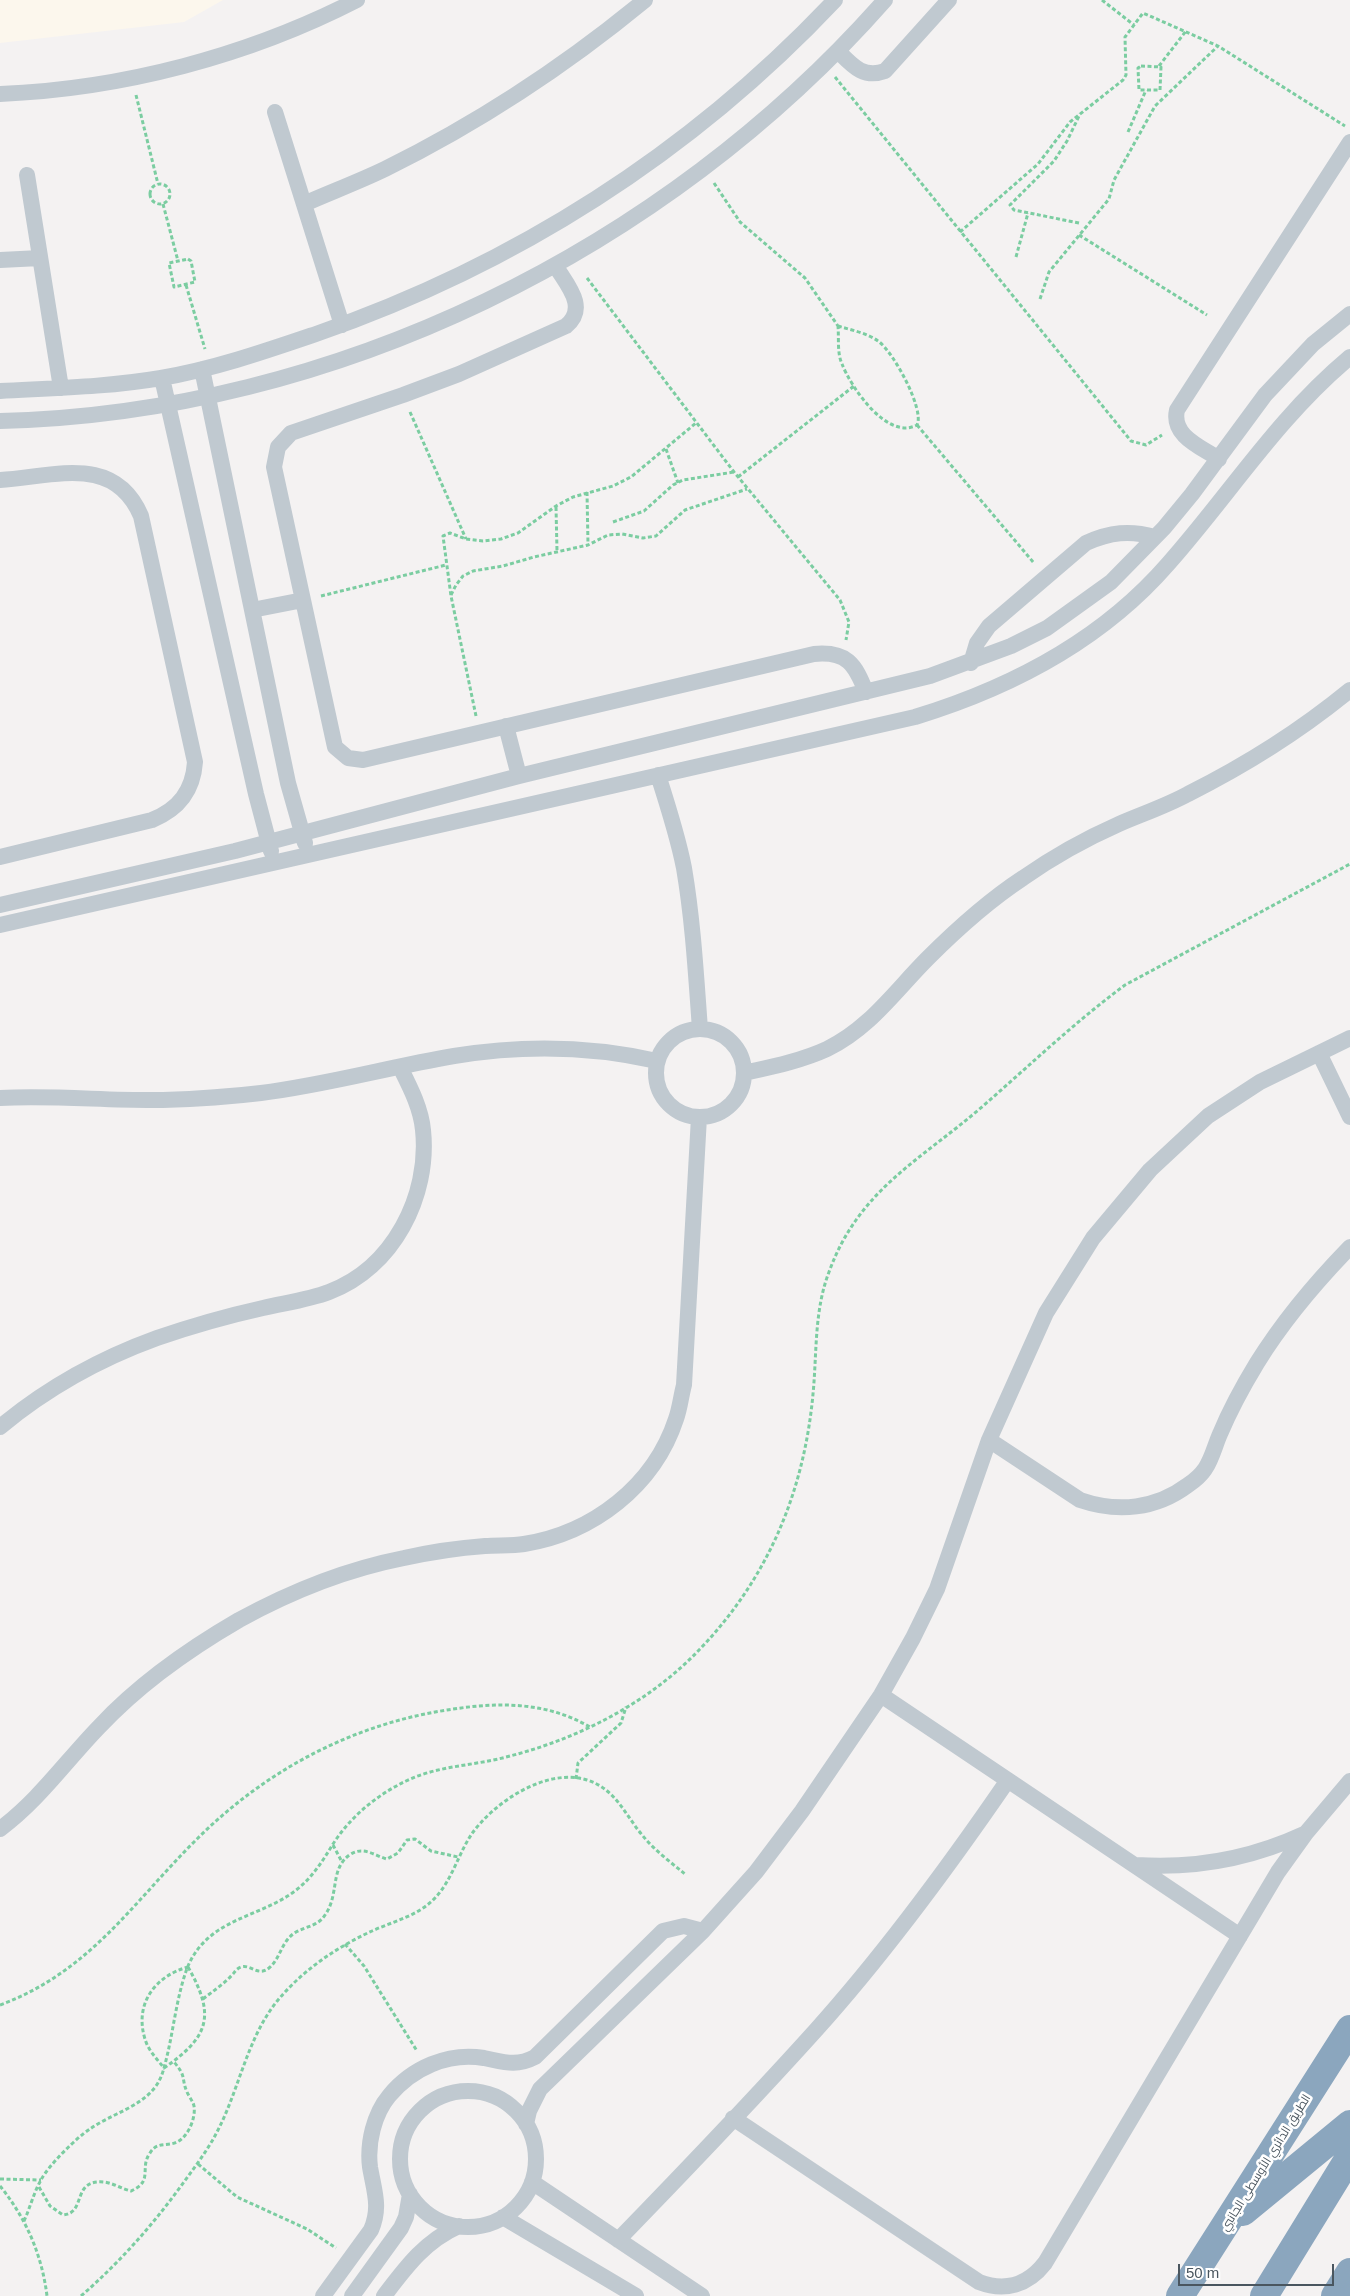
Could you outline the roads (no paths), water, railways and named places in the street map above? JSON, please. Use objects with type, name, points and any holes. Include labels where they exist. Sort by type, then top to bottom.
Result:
[{"type":"highway","name":"الطريق الدائري الأوسطى الجانبي","points":[[1180,2296],[1350,2029]]},
{"type":"highway","points":[[1225,2228],[1350,2124]]},
{"type":"highway","points":[[1264,2296],[1350,2156]]},
{"type":"highway","points":[[1335,2296],[1350,2272]]},
{"type":"street","points":[[0,94],[29,93],[132,78],[229,53],[323,17],[357,0]]},
{"type":"street","points":[[304,204],[384,170],[460,129],[534,84],[604,34],[645,0]]},
{"type":"street","points":[[0,391],[61,388],[162,378],[206,368],[265,351],[342,325],[445,283],[494,259],[590,204],[651,163],[723,107],[765,70],[835,0]]},
{"type":"street","points":[[0,421],[98,414],[208,396],[310,369],[411,333],[492,297],[570,256],[647,208],[704,168],[750,131],[838,51],[885,0]]},
{"type":"street","points":[[838,51],[861,72],[877,74],[885,71],[949,0]]},
{"type":"street","points":[[275,112],[342,325]]},
{"type":"street","points":[[1219,459],[1184,436],[1176,424],[1180,404],[1350,142]]},
{"type":"street","points":[[27,175],[61,388]]},
{"type":"street","points":[[0,260],[40,258]]},
{"type":"street","points":[[555,265],[577,304],[577,310],[571,322],[514,350],[403,395],[300,429],[284,439],[278,447],[274,467],[332,740],[341,753],[355,760],[363,760],[814,654],[826,653],[848,660],[856,668],[866,692]]},
{"type":"street","points":[[0,905],[235,851],[427,799],[930,676],[971,662],[1047,628],[1111,582],[1155,537],[1219,459],[1254,409],[1288,369],[1313,344],[1350,314]]},
{"type":"street","points":[[0,925],[924,714],[985,693],[1051,659],[1112,619],[1141,593],[1168,564],[1275,431],[1302,401],[1350,357]]},
{"type":"street","points":[[206,368],[208,396],[288,783],[308,855]]},
{"type":"street","points":[[162,378],[274,862]]},
{"type":"street","points":[[0,480],[79,472],[93,474],[118,484],[136,503],[141,516],[195,762],[194,775],[184,798],[164,815],[152,820],[0,857]]},
{"type":"street","points":[[971,662],[977,643],[989,626],[1086,543],[1099,537],[1127,532],[1155,537]]},
{"type":"street","points":[[252,610],[303,600]]},
{"type":"street","points":[[744,1073],[798,1060],[827,1049],[855,1032],[880,1012],[927,959],[957,930],[1022,878],[1086,840],[1187,795],[1230,772],[1313,720],[1350,690]]},
{"type":"street","points":[[506,726],[519,776]]},
{"type":"street","points":[[658,775],[673,820],[684,866],[691,913],[700,1029]]},
{"type":"street","points":[[427,799],[433,826]]},
{"type":"street","points":[[700,1029],[711,1031],[731,1042],[738,1051],[744,1073],[738,1095],[730,1104],[721,1111],[699,1117],[682,1113],[668,1104],[657,1084],[657,1061],[669,1042],[678,1035],[700,1029]]},
{"type":"street","points":[[526,2124],[528,2110],[540,2089],[703,1930],[730,1902],[781,1841],[881,1695],[937,1590],[989,1440],[1046,1313],[1093,1238],[1150,1170],[1208,1116],[1260,1082],[1350,1038]]},
{"type":"street","points":[[0,1098],[162,1100],[212,1098],[311,1085],[455,1056],[503,1050],[599,1051],[657,1061]]},
{"type":"street","points":[[1319,1053],[1350,1117]]},
{"type":"street","points":[[0,1427],[37,1398],[74,1374],[114,1355],[217,1319],[330,1292],[359,1276],[384,1253],[404,1226],[418,1195],[424,1163],[423,1129],[415,1096],[400,1067]]},
{"type":"street","points":[[0,1829],[26,1808],[101,1724],[133,1695],[202,1642],[240,1620],[279,1600],[319,1584],[402,1558],[445,1550],[522,1544],[557,1537],[589,1523],[618,1504],[642,1480],[662,1451],[676,1419],[684,1385],[699,1117]]},
{"type":"street","points":[[989,1440],[1080,1500],[1109,1508],[1124,1508],[1138,1507],[1168,1498],[1194,1481],[1205,1470],[1229,1415],[1263,1355],[1303,1299],[1350,1247]]},
{"type":"street","points":[[881,1695],[1240,1936]]},
{"type":"street","points":[[618,2240],[817,2029],[865,1971],[959,1849],[1008,1780]]},
{"type":"street","points":[[733,2118],[978,2282],[1000,2288],[1022,2283],[1031,2278],[1045,2263],[1278,1872],[1306,1833],[1350,1781]]},
{"type":"street","points":[[1134,1865],[1181,1866],[1229,1861],[1272,1848],[1306,1833]]},
{"type":"street","points":[[323,2296],[370,2230],[375,2220],[377,2196],[370,2166],[369,2148],[372,2130],[388,2097],[400,2084],[427,2066],[447,2059],[465,2057],[484,2058],[510,2064],[519,2064],[535,2058],[663,1931],[684,1926],[703,1930]]},
{"type":"street","points":[[384,2296],[420,2250],[443,2233],[459,2226],[482,2225],[503,2217],[515,2208],[532,2182],[536,2168],[536,2152],[533,2138],[517,2112],[505,2102],[492,2095],[462,2092],[447,2095],[433,2101],[411,2122],[402,2143],[400,2165],[410,2194],[419,2206],[431,2216],[459,2226]]},
{"type":"street","points":[[532,2182],[702,2296]]},
{"type":"street","points":[[352,2296],[401,2228],[406,2217],[410,2194]]},
{"type":"street","points":[[503,2217],[636,2296]]}]
